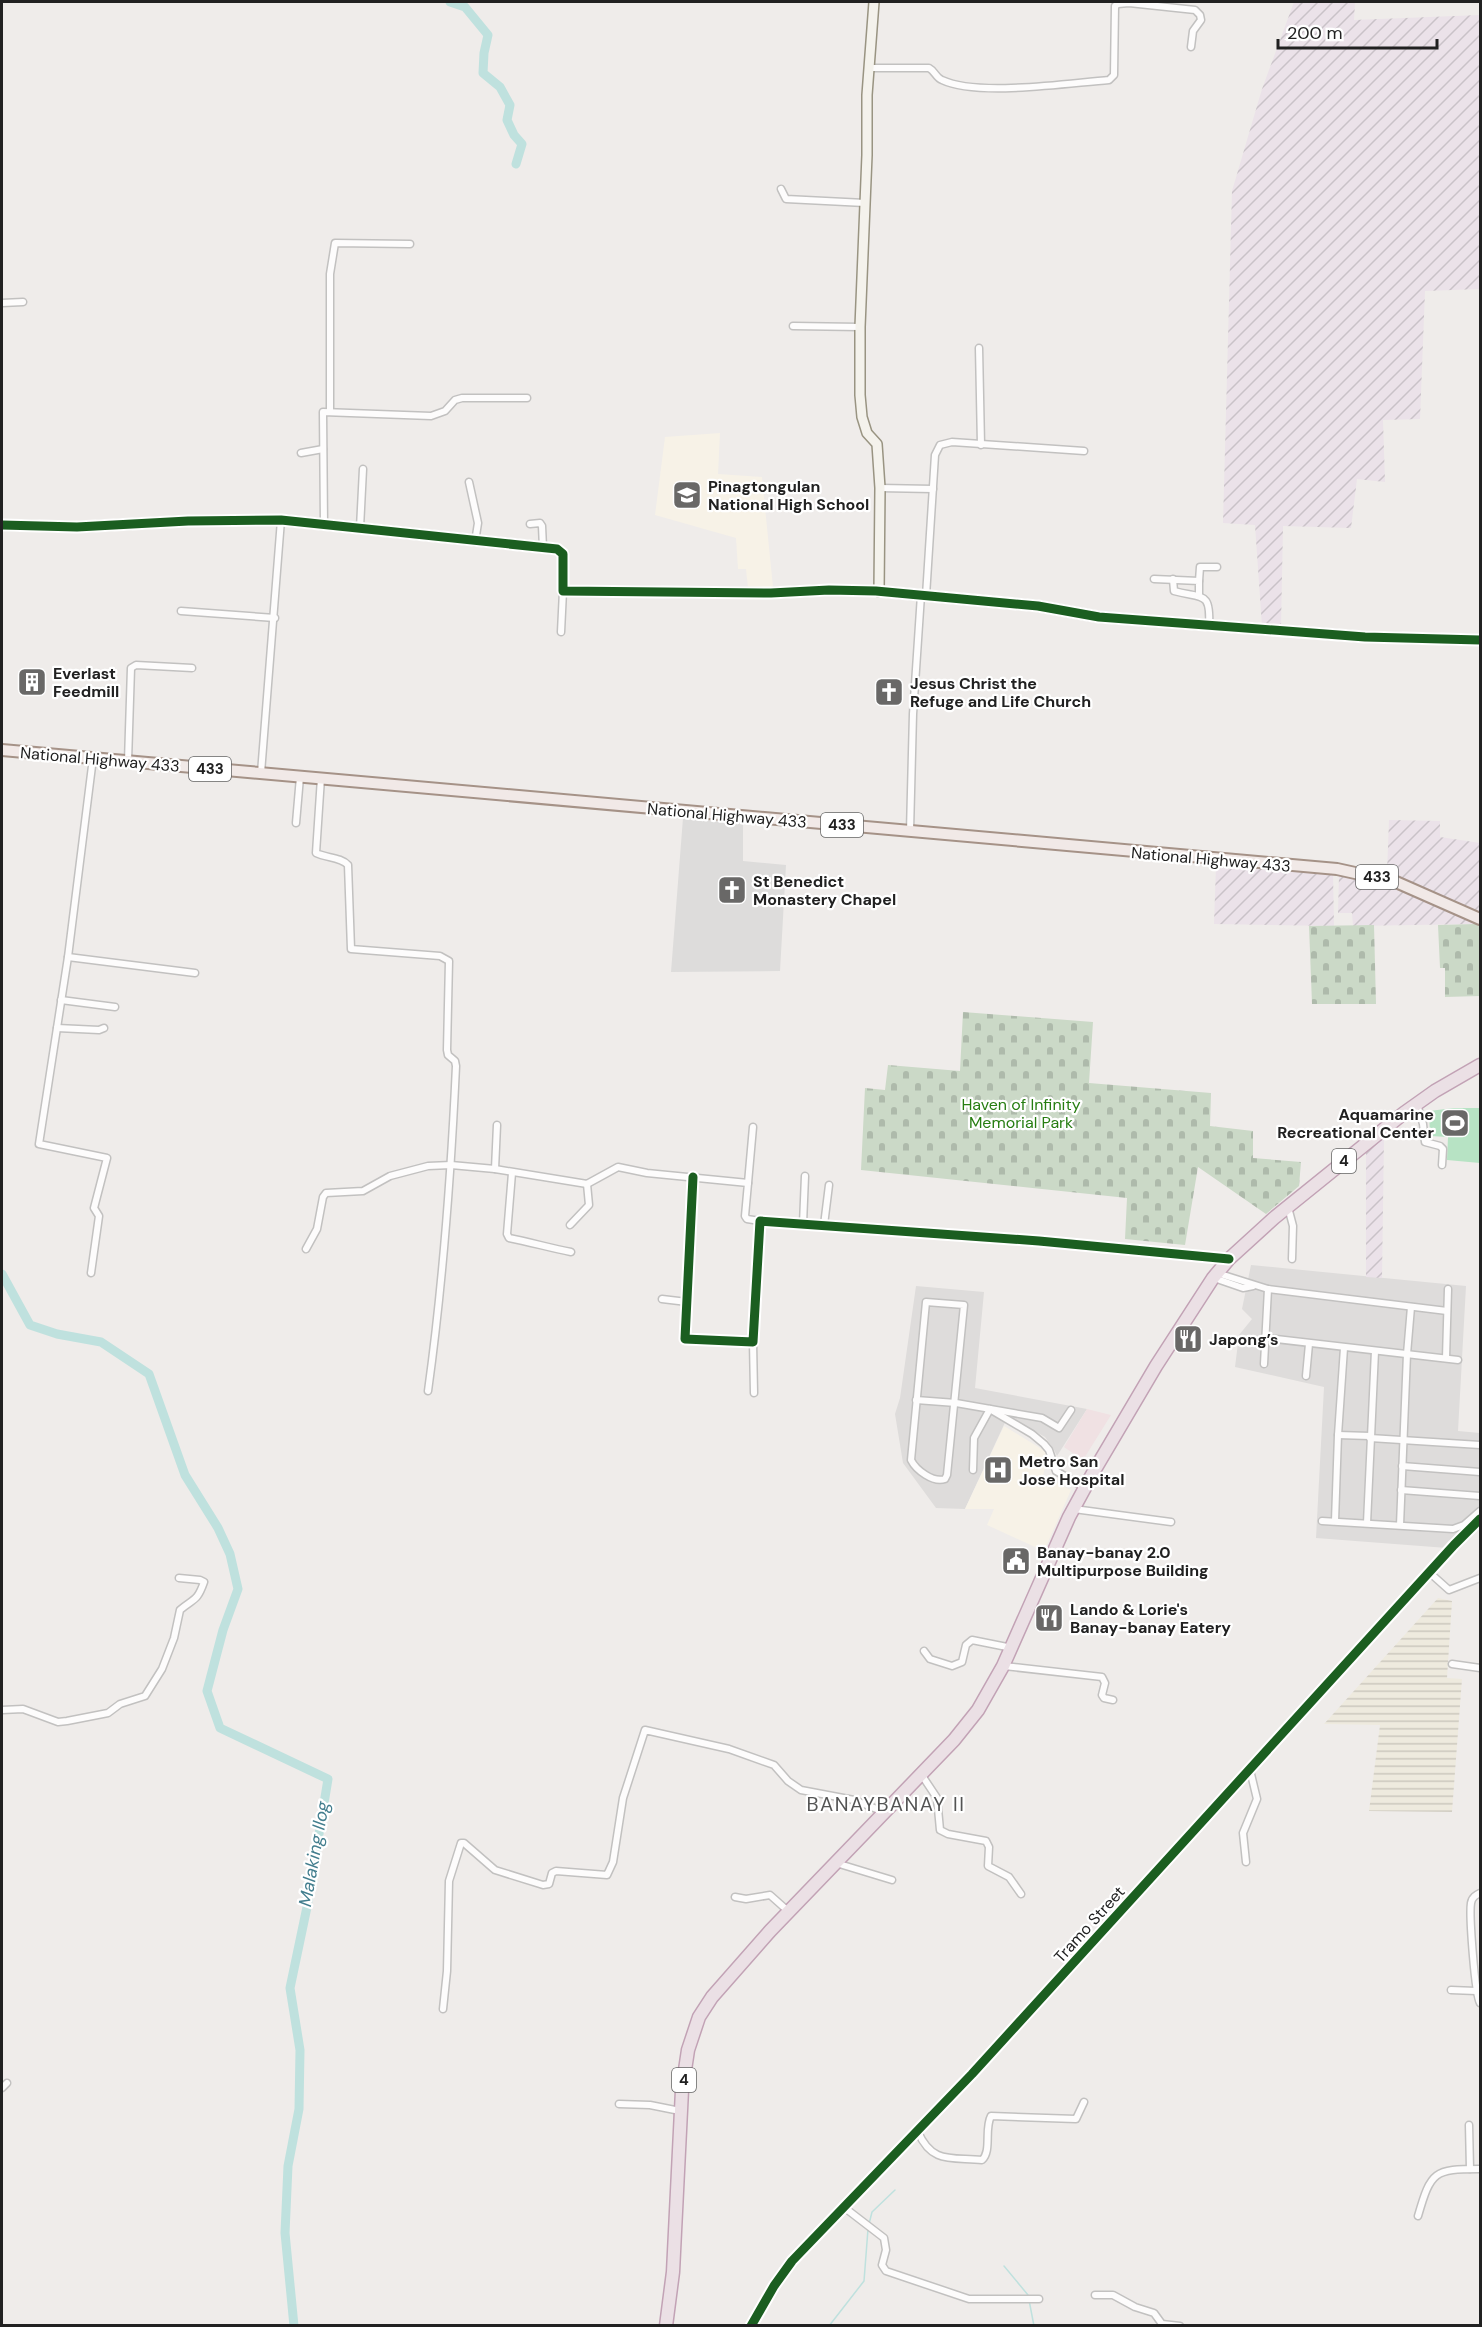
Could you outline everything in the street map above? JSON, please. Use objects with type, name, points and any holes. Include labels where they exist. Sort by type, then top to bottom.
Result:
[{"type":"highway","name":"4","points":[[666,2325],[673,2272],[680,2111],[687,2050],[699,2017],[712,1997],[788,1911],[954,1740],[978,1710],[1012,1648],[1073,1509],[1156,1366],[1215,1275],[1229,1258],[1287,1207],[1416,1103],[1480,1065]]},
{"type":"main road","name":"National Highway 433","points":[[2,750],[1355,871],[1396,882],[1480,919]]},
{"type":"street","points":[[874,2],[869,68],[860,327],[862,417],[867,433],[877,444],[880,488],[879,592]]},
{"type":"street","points":[[869,68],[929,68],[938,79],[947,82],[998,88],[1109,80],[1114,75],[1115,6],[1129,3],[1195,10],[1200,15],[1200,20],[1193,31],[1191,47]]},
{"type":"street","points":[[781,189],[786,199],[865,203]]},
{"type":"street","points":[[330,411],[330,274],[335,243],[408,246],[410,244]]},
{"type":"street","points":[[2,303],[23,302]]},
{"type":"street","points":[[793,326],[860,327]]},
{"type":"street","points":[[979,348],[981,445]]},
{"type":"street","points":[[324,525],[323,413],[330,411],[431,416],[445,411],[455,400],[462,398],[527,398]]},
{"type":"street","points":[[910,831],[912,714],[935,455],[940,445],[952,442],[1084,451]]},
{"type":"street","points":[[301,453],[323,449]]},
{"type":"street","points":[[360,528],[363,469]]},
{"type":"street","points":[[469,482],[478,523],[475,542]]},
{"type":"street","points":[[880,488],[933,489]]},
{"type":"street","points":[[261,773],[281,520]]},
{"type":"street","points":[[2,525],[77,526],[281,520],[559,550],[563,554],[561,632]]},
{"type":"street","points":[[530,524],[540,523],[542,526],[543,548]]},
{"type":"street","points":[[1199,596],[1200,567],[1217,567]]},
{"type":"street","points":[[1154,579],[1199,581]]},
{"type":"street","points":[[1173,579],[1174,591],[1199,596],[1207,601],[1210,608],[1209,626]]},
{"type":"street","points":[[563,591],[771,593],[829,590],[879,592],[1038,606],[1099,617],[1209,626],[1365,636],[1480,640]]},
{"type":"street","points":[[181,611],[274,618]]},
{"type":"street","points":[[128,761],[131,668],[136,665],[192,668]]},
{"type":"street","points":[[91,1273],[99,1216],[94,1208],[106,1158],[39,1144],[68,957],[93,758]]},
{"type":"street","points":[[296,823],[300,777]]},
{"type":"street","points":[[321,778],[316,853],[323,857],[344,861],[348,865],[351,949],[440,956],[449,961],[447,1050],[456,1066],[441,1295],[428,1391]]},
{"type":"street","points":[[68,957],[195,973]]},
{"type":"street","points":[[61,1000],[115,1007]]},
{"type":"street","points":[[57,1028],[99,1030],[104,1028]]},
{"type":"street","points":[[1416,1103],[1423,1124],[1425,1142],[1443,1149],[1442,1165]]},
{"type":"street","points":[[495,1169],[498,1125]]},
{"type":"street","points":[[753,1127],[747,1183],[745,1216],[747,1219],[1229,1258]]},
{"type":"street","points":[[306,1249],[317,1228],[322,1197],[326,1193],[363,1191],[390,1176],[428,1166],[451,1165],[495,1169],[587,1184],[618,1167],[647,1173],[747,1183]]},
{"type":"street","points":[[512,1173],[507,1234],[509,1238],[571,1252]]},
{"type":"street","points":[[802,1224],[805,1176]]},
{"type":"street","points":[[693,1177],[685,1339],[753,1342]]},
{"type":"street","points":[[570,1225],[589,1205],[587,1184]]},
{"type":"street","points":[[824,1226],[829,1185]]},
{"type":"street","points":[[1287,1207],[1292,1219],[1292,1259]]},
{"type":"street","points":[[754,1393],[753,1342],[760,1221]]},
{"type":"street","points":[[1215,1275],[1268,1289],[1448,1311]]},
{"type":"street","points":[[1264,1364],[1268,1289]]},
{"type":"street","points":[[1446,1358],[1448,1289]]},
{"type":"street","points":[[662,1299],[687,1302]]},
{"type":"street","points":[[926,1302],[964,1305],[947,1475],[940,1481],[932,1479],[911,1462],[916,1400],[926,1302]]},
{"type":"street","points":[[1400,1525],[1411,1307]]},
{"type":"street","points":[[1267,1338],[1458,1360]]},
{"type":"street","points":[[1306,1376],[1310,1344]]},
{"type":"street","points":[[1335,1521],[1344,1348]]},
{"type":"street","points":[[1367,1523],[1375,1351]]},
{"type":"street","points":[[916,1400],[956,1403],[1042,1418],[1059,1428],[1071,1410]]},
{"type":"street","points":[[990,1409],[1038,1439],[1049,1450],[1056,1471],[1085,1488]]},
{"type":"street","points":[[973,1470],[974,1438],[990,1409]]},
{"type":"street","points":[[1338,1435],[1480,1445]]},
{"type":"street","points":[[1402,1466],[1480,1472]]},
{"type":"street","points":[[1401,1490],[1480,1496]]},
{"type":"street","points":[[1073,1509],[1171,1522]]},
{"type":"street","points":[[1322,1521],[1453,1529],[1480,1511]]},
{"type":"street","name":"Tramo Street","points":[[751,2325],[792,2261],[918,2132],[1480,1519]]},
{"type":"street","points":[[1430,1573],[1449,1590],[1480,1578]]},
{"type":"street","points":[[2,1710],[23,1709],[58,1722],[108,1713],[120,1704],[145,1696],[162,1669],[174,1638],[180,1610],[194,1602],[204,1582],[179,1578]]},
{"type":"street","points":[[924,1651],[930,1659],[952,1666],[962,1662],[966,1645],[972,1640],[1012,1648]]},
{"type":"street","points":[[1452,1664],[1480,1668]]},
{"type":"street","points":[[1003,1666],[1102,1677],[1105,1683],[1102,1695],[1104,1698],[1113,1700]]},
{"type":"street","points":[[442,2009],[447,1971],[449,1881],[461,1843],[464,1843],[495,1870],[543,1885],[549,1884],[552,1873],[556,1871],[607,1875],[614,1862],[623,1798],[645,1730],[729,1749],[770,1763],[801,1790],[854,1800],[884,1812]]},
{"type":"street","points":[[1246,1862],[1243,1833],[1257,1799],[1250,1770]]},
{"type":"street","points":[[921,1774],[937,1798],[940,1830],[948,1834],[986,1841],[989,1847],[988,1866],[1009,1877],[1021,1894]]},
{"type":"street","points":[[835,1863],[892,1880]]},
{"type":"street","points":[[1480,1893],[1473,1898],[1471,1903],[1471,1942],[1476,1991],[1480,2003]]},
{"type":"street","points":[[735,1897],[746,1899],[770,1895],[788,1911]]},
{"type":"street","points":[[1451,1990],[1476,1991]]},
{"type":"street","points":[[918,2132],[924,2145],[938,2156],[982,2160],[986,2155],[988,2122],[991,2116],[1076,2119],[1084,2102]]},
{"type":"street","points":[[619,2104],[680,2111]]},
{"type":"street","points":[[1468,2124],[1470,2169]]},
{"type":"street","points":[[1418,2216],[1425,2189],[1430,2181],[1448,2171],[1480,2169]]},
{"type":"street","points":[[845,2208],[884,2238],[886,2250],[882,2265],[886,2271],[969,2299],[1039,2299]]},
{"type":"street","points":[[1095,2295],[1113,2295],[1135,2307],[1154,2313],[1162,2324],[1180,2325]]},
{"type":"shaded area","points":[[1294,2],[1355,2],[1354,20],[1480,15],[1480,289],[1425,291],[1420,419],[1383,420],[1385,482],[1357,479],[1351,528],[1283,526],[1281,627],[1262,626],[1255,525],[1223,523],[1232,191],[1262,89]]},
{"type":"shaded area","points":[[720,433],[718,474],[762,477],[773,587],[748,588],[746,569],[738,569],[736,538],[655,515],[665,437]]},
{"type":"shaded area","points":[[683,818],[743,823],[743,861],[786,865],[780,971],[671,972]]},
{"type":"shaded area","points":[[1389,820],[1440,821],[1440,837],[1480,843],[1480,913],[1387,873]]},
{"type":"shaded area","points":[[1216,866],[1333,874],[1334,926],[1214,924]]},
{"type":"shaded area","points":[[1339,875],[1358,876],[1385,883],[1476,924],[1353,926],[1352,913],[1338,913]]},
{"type":"shaded area","points":[[1384,1136],[1382,1278],[1366,1277],[1366,1151]]},
{"type":"shaded area","points":[[1251,1265],[1466,1286],[1458,1431],[1480,1433],[1480,1516],[1447,1548],[1316,1538],[1324,1387],[1235,1367],[1239,1335],[1252,1319],[1242,1309]]},
{"type":"shaded area","points":[[916,1286],[984,1292],[975,1388],[1087,1409],[1057,1456],[1045,1437],[1008,1416],[965,1509],[936,1508],[903,1463],[895,1414],[900,1398]]},
{"type":"shaded area","points":[[1087,1409],[1111,1415],[1083,1460],[1064,1447]]},
{"type":"shaded area","points":[[1004,1426],[1048,1453],[1043,1476],[1071,1490],[1044,1551],[987,1525],[994,1509],[965,1509]]},
{"type":"shaded area","points":[[1438,1598],[1452,1601],[1447,1678],[1462,1679],[1452,1812],[1369,1811],[1380,1725],[1324,1724]]},
{"type":"green space","points":[[1476,924],[1480,927],[1480,996],[1445,997],[1445,968],[1440,968],[1438,925]]},
{"type":"green space","points":[[1374,925],[1376,1004],[1312,1004],[1309,926]]},
{"type":"green space","name":"Haven of Infinity Memorial Park","points":[[963,1012],[1093,1022],[1089,1083],[1211,1093],[1210,1126],[1253,1131],[1253,1158],[1301,1162],[1299,1186],[1266,1214],[1198,1167],[1185,1245],[1125,1239],[1127,1198],[861,1170],[865,1088],[885,1090],[888,1065],[960,1071]]},
{"type":"green space","name":"Aquamarine Recreational Center","points":[[1480,1108],[1480,1163],[1447,1160],[1448,1137],[1430,1136],[1429,1111]]},
{"type":"waterway","points":[[450,2],[465,7],[488,35],[483,73],[500,87],[510,105],[507,120],[514,135],[522,144],[516,164]]},
{"type":"waterway","name":"Malaking Ilog","points":[[2,1274],[30,1325],[57,1334],[101,1342],[149,1374],[185,1475],[218,1528],[230,1554],[238,1589],[223,1630],[207,1691],[220,1728],[328,1779],[307,1907],[290,1988],[300,2050],[299,2109],[288,2166],[285,2233],[294,2326]]},
{"type":"waterway","points":[[869,2224],[872,2212],[895,2190]]},
{"type":"waterway","points":[[829,2326],[864,2281],[868,2229]]},
{"type":"waterway","points":[[1004,2266],[1028,2295]]},
{"type":"waterway","points":[[1029,2300],[1034,2326]]},
{"type":"cycle path","points":[[2,525],[77,527],[188,521],[281,520],[557,549],[563,554],[563,591],[771,593],[829,590],[876,591],[1038,606],[1099,617],[1365,637],[1480,640]]},
{"type":"cycle path","points":[[693,1177],[685,1339],[753,1342],[760,1221],[1039,1241],[1229,1259]]},
{"type":"cycle path","points":[[751,2326],[774,2286],[792,2261],[972,2074],[1480,1519]]},
{"type":"place","name":"Pinagtongulan National High School","points":[[687,495]]},
{"type":"place","name":"Everlast Feedmill","points":[[32,682]]},
{"type":"place","name":"Jesus Christ the Refuge and Life Church","points":[[889,692]]},
{"type":"place","name":"St Benedict Monastery Chapel","points":[[732,890]]},
{"type":"place","name":"Aquamarine Recreational Center","points":[[1455,1123]]},
{"type":"place","name":"Japong’s","points":[[1188,1339]]},
{"type":"place","name":"Metro San Jose Hospital","points":[[998,1470]]},
{"type":"place","name":"Banay-banay 2.0 Multipurpose Building","points":[[1016,1561]]},
{"type":"place","name":"Lando & Lorie's Banay-banay Eatery","points":[[1049,1618]]},
{"type":"district","name":"BANAYBANAY II","points":[[886,1804]]}]
